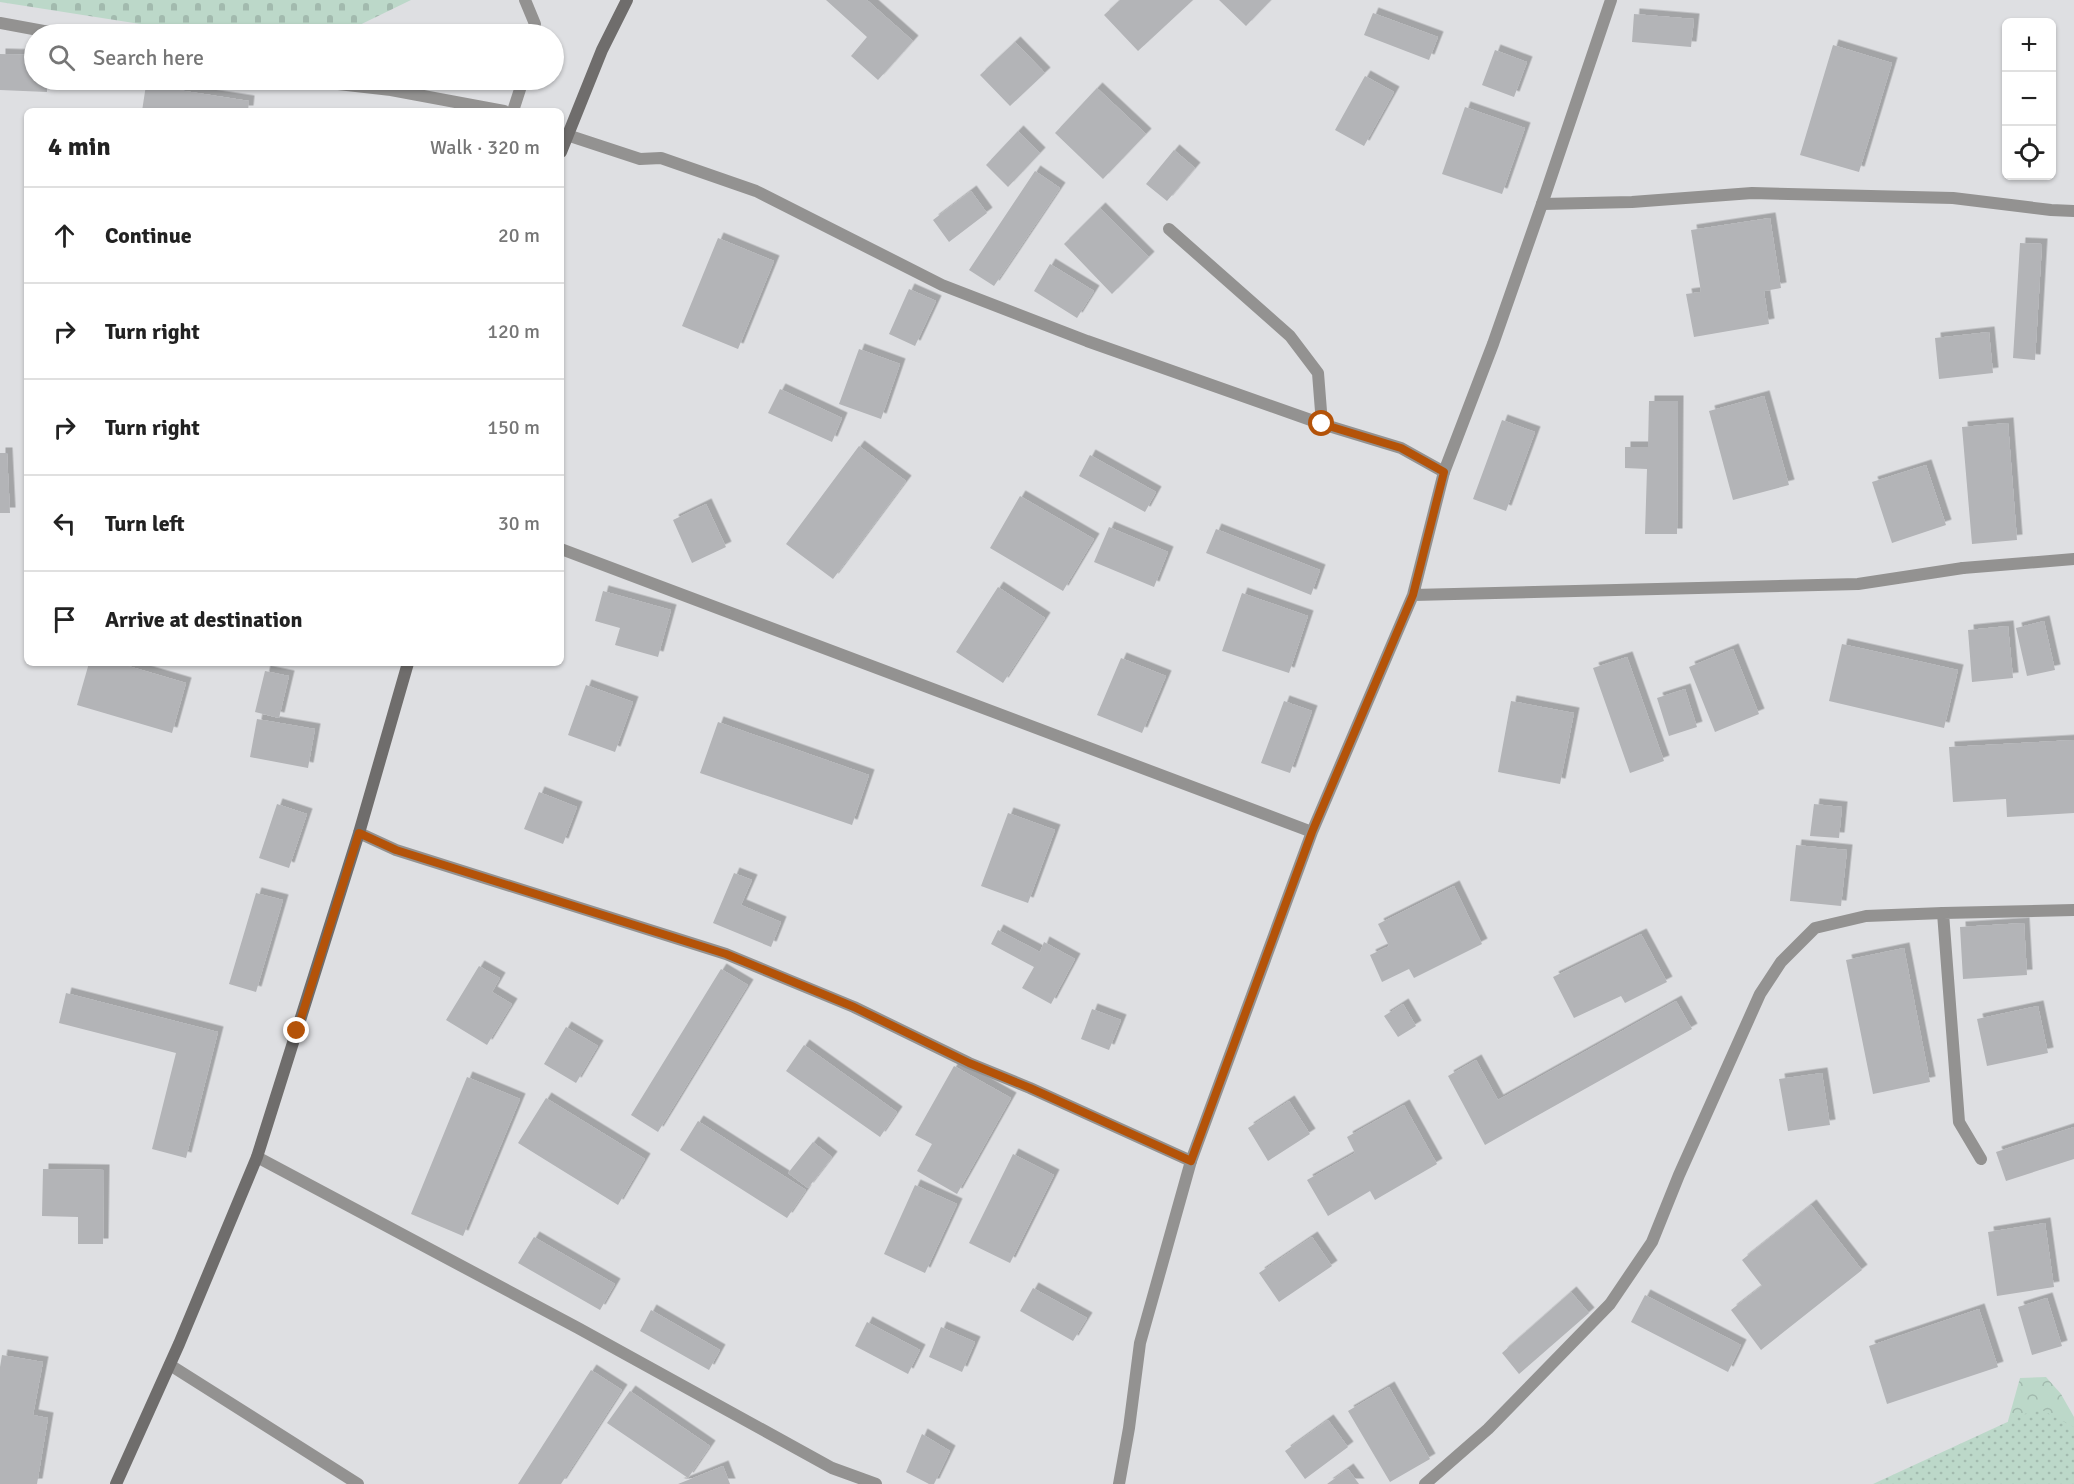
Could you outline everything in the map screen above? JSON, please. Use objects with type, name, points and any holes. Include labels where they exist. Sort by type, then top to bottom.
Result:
[{"type":"main road","points":[[564,133],[627,0]]},
{"type":"main road","points":[[116,1484],[170,1365],[257,1157],[359,833],[407,666]]},
{"type":"street","points":[[525,0],[535,24]]},
{"type":"street","points":[[1119,1484],[1140,1343],[1191,1161],[1312,832],[1413,595],[1444,472],[1493,344],[1611,0]]},
{"type":"street","points":[[0,23],[24,27]]},
{"type":"street","points":[[391,90],[488,108]]},
{"type":"street","points":[[514,108],[520,90]]},
{"type":"street","points":[[564,133],[640,159],[661,158],[756,191],[942,285],[1087,341],[1322,424],[1401,448],[1444,472]]},
{"type":"street","points":[[1542,204],[1632,202],[1752,193],[1953,198],[2074,211]]},
{"type":"street","points":[[1169,229],[1290,336],[1318,373],[1322,424]]},
{"type":"street","points":[[564,550],[1312,832]]},
{"type":"street","points":[[1413,595],[1858,584],[1963,568],[2074,559]]},
{"type":"street","points":[[359,833],[396,850],[726,954],[854,1007],[969,1063],[1191,1161]]},
{"type":"street","points":[[1425,1484],[1488,1429],[1610,1304],[1652,1242],[1679,1175],[1760,993],[1781,962],[1815,928],[1866,916],[2074,910]]},
{"type":"street","points":[[1943,913],[1959,1122],[1981,1159]]},
{"type":"street","points":[[257,1157],[578,1328],[832,1468],[876,1484]]},
{"type":"street","points":[[170,1365],[358,1484]]},
{"type":"green space","points":[[0,0],[411,0],[362,24],[140,24],[0,2]]},
{"type":"green space","points":[[2046,1377],[2061,1394],[2074,1417],[2074,1484],[2015,1471],[2008,1421],[2020,1378]]},
{"type":"green space","points":[[2038,1408],[2074,1427],[2074,1484],[1873,1484]]},
{"type":"building","points":[[826,0],[867,0],[913,41],[878,80],[851,56],[867,37]]},
{"type":"building","points":[[1120,0],[1193,0],[1138,51],[1104,15]]},
{"type":"building","points":[[1219,0],[1271,0],[1246,26]]},
{"type":"building","points":[[1373,13],[1438,37],[1429,60],[1364,35]]},
{"type":"building","points":[[1634,14],[1694,19],[1691,47],[1632,42]]},
{"type":"building","points":[[1015,42],[1045,73],[1010,106],[980,75]]},
{"type":"building","points":[[1833,45],[1892,63],[1859,172],[1800,155]]},
{"type":"building","points":[[1495,50],[1527,62],[1514,97],[1482,85]]},
{"type":"building","points":[[0,54],[24,55],[24,90],[47,90],[47,92],[0,90]]},
{"type":"building","points":[[1365,76],[1394,92],[1364,146],[1335,130]]},
{"type":"building","points":[[1097,88],[1146,134],[1103,179],[1055,133]]},
{"type":"building","points":[[145,90],[178,90],[249,101],[248,108],[142,108]]},
{"type":"building","points":[[1465,107],[1525,128],[1502,194],[1442,174]]},
{"type":"building","points":[[1018,131],[1040,153],[1008,187],[986,165]]},
{"type":"building","points":[[1174,150],[1195,168],[1167,201],[1146,184]]},
{"type":"building","points":[[1035,171],[1060,188],[994,286],[969,270]]},
{"type":"building","points":[[971,191],[987,213],[949,242],[933,220]]},
{"type":"building","points":[[1100,208],[1149,257],[1112,294],[1064,244]]},
{"type":"building","points":[[1770,218],[1781,288],[1764,291],[1769,324],[1694,337],[1686,294],[1701,292],[1691,230]]},
{"type":"building","points":[[718,238],[774,261],[738,349],[682,326]]},
{"type":"building","points":[[2020,243],[2042,244],[2035,360],[2013,358]]},
{"type":"building","points":[[1050,264],[1094,291],[1077,318],[1034,291]]},
{"type":"building","points":[[909,289],[936,301],[915,346],[889,334]]},
{"type":"building","points":[[1989,332],[1993,373],[1939,379],[1935,338]]},
{"type":"building","points":[[859,349],[900,364],[881,419],[839,404]]},
{"type":"building","points":[[780,389],[842,418],[832,442],[768,413]]},
{"type":"building","points":[[1764,396],[1789,485],[1733,500],[1709,411]]},
{"type":"building","points":[[1649,401],[1678,401],[1677,534],[1645,534],[1647,469],[1625,468],[1625,447],[1648,447]]},
{"type":"building","points":[[1502,420],[1535,432],[1506,511],[1473,499]]},
{"type":"building","points":[[2008,423],[2017,540],[1972,544],[1962,427]]},
{"type":"building","points":[[859,446],[906,481],[833,579],[786,544]]},
{"type":"building","points":[[0,453],[7,453],[10,513],[0,513]]},
{"type":"building","points":[[1090,455],[1156,492],[1145,512],[1079,476]]},
{"type":"building","points":[[1926,465],[1946,525],[1892,543],[1872,482]]},
{"type":"building","points":[[1020,496],[1094,539],[1063,591],[990,548]]},
{"type":"building","points":[[706,504],[726,547],[692,563],[673,520]]},
{"type":"building","points":[[1109,527],[1168,552],[1154,587],[1094,562]]},
{"type":"building","points":[[1216,529],[1320,570],[1311,595],[1206,553]]},
{"type":"building","points":[[998,587],[1045,618],[1003,683],[956,652]]},
{"type":"building","points":[[603,591],[671,610],[658,657],[615,645],[620,628],[595,621]]},
{"type":"building","points":[[1242,593],[1308,616],[1289,673],[1222,651]]},
{"type":"building","points":[[2044,621],[2055,670],[2027,676],[2016,628]]},
{"type":"building","points":[[2008,626],[2013,678],[1972,682],[1968,630]]},
{"type":"building","points":[[1842,644],[1958,670],[1944,728],[1829,701]]},
{"type":"building","points":[[1733,649],[1759,714],[1715,732],[1689,667]]},
{"type":"building","points":[[1627,657],[1664,761],[1630,773],[1593,668]]},
{"type":"building","points":[[1121,658],[1166,676],[1142,733],[1097,715]]},
{"type":"building","points":[[88,666],[128,666],[186,683],[172,733],[77,705]]},
{"type":"building","points":[[265,671],[289,676],[279,718],[255,712]]},
{"type":"building","points":[[586,685],[633,702],[615,752],[568,735]]},
{"type":"building","points":[[1685,689],[1697,727],[1669,736],[1657,698]]},
{"type":"building","points":[[1284,701],[1312,711],[1290,773],[1261,763]]},
{"type":"building","points":[[1511,701],[1574,713],[1560,784],[1498,772]]},
{"type":"building","points":[[257,719],[315,729],[308,768],[250,757]]},
{"type":"building","points":[[718,722],[869,775],[852,825],[700,773]]},
{"type":"building","points":[[2074,740],[2074,813],[2007,817],[2006,799],[1953,802],[1949,747]]},
{"type":"building","points":[[539,792],[577,807],[563,844],[524,829]]},
{"type":"building","points":[[277,804],[307,814],[289,868],[259,858]]},
{"type":"building","points":[[1814,804],[1842,807],[1839,838],[1810,836]]},
{"type":"building","points":[[1008,813],[1055,830],[1028,903],[981,886]]},
{"type":"building","points":[[1796,845],[1847,850],[1841,906],[1790,901]]},
{"type":"building","points":[[734,873],[752,880],[741,905],[781,922],[771,947],[713,923]]},
{"type":"building","points":[[1454,886],[1482,944],[1414,978],[1409,969],[1382,982],[1370,955],[1389,946],[1378,924]]},
{"type":"building","points":[[256,893],[283,900],[256,992],[229,984]]},
{"type":"building","points":[[2024,923],[2027,975],[1963,979],[1960,927]]},
{"type":"building","points":[[998,930],[1040,952],[1044,942],[1075,959],[1051,1004],[1022,988],[1034,967],[991,944]]},
{"type":"building","points":[[1641,934],[1667,982],[1625,1003],[1621,996],[1574,1018],[1553,977]]},
{"type":"building","points":[[1904,948],[1930,1082],[1873,1094],[1846,960]]},
{"type":"building","points":[[479,966],[500,978],[492,992],[512,1004],[487,1045],[446,1020]]},
{"type":"building","points":[[721,969],[748,985],[658,1132],[631,1115]]},
{"type":"building","points":[[66,993],[218,1032],[186,1158],[152,1149],[176,1053],[59,1023]]},
{"type":"building","points":[[1676,1001],[1692,1029],[1485,1145],[1448,1076],[1476,1060],[1498,1100]]},
{"type":"building","points":[[1403,1004],[1416,1026],[1398,1037],[1384,1016]]},
{"type":"building","points":[[2038,1006],[2048,1053],[1987,1066],[1977,1019]]},
{"type":"building","points":[[1092,1009],[1121,1020],[1109,1050],[1081,1039]]},
{"type":"building","points":[[566,1027],[598,1046],[576,1083],[544,1064]]},
{"type":"building","points":[[804,1045],[897,1112],[880,1137],[786,1071]]},
{"type":"building","points":[[954,1066],[1011,1098],[957,1194],[917,1171],[932,1144],[915,1135]]},
{"type":"building","points":[[1822,1073],[1830,1125],[1788,1131],[1779,1079]]},
{"type":"building","points":[[467,1077],[520,1099],[463,1236],[411,1214]]},
{"type":"building","points":[[546,1098],[645,1159],[618,1205],[518,1143]]},
{"type":"building","points":[[1289,1101],[1310,1134],[1268,1161],[1248,1128]]},
{"type":"building","points":[[1404,1105],[1437,1164],[1375,1200],[1370,1191],[1328,1216],[1307,1180],[1355,1153],[1347,1137]]},
{"type":"building","points":[[698,1121],[806,1190],[787,1218],[680,1150]]},
{"type":"building","points":[[2074,1127],[2074,1159],[2006,1181],[1996,1152]]},
{"type":"building","points":[[813,1142],[832,1157],[808,1188],[788,1173]]},
{"type":"building","points":[[1013,1154],[1054,1175],[1010,1263],[969,1243]]},
{"type":"building","points":[[43,1169],[104,1170],[103,1244],[78,1244],[78,1217],[42,1216]]},
{"type":"building","points":[[915,1185],[957,1204],[925,1273],[884,1254]]},
{"type":"building","points":[[1811,1205],[1862,1270],[1761,1350],[1731,1310],[1762,1286],[1742,1260]]},
{"type":"building","points":[[2045,1223],[2054,1287],[1997,1296],[1988,1232]]},
{"type":"building","points":[[534,1237],[615,1284],[600,1310],[518,1263]]},
{"type":"building","points":[[1312,1237],[1332,1266],[1279,1302],[1259,1273]]},
{"type":"building","points":[[1033,1288],[1087,1318],[1073,1341],[1020,1311]]},
{"type":"building","points":[[1571,1292],[1589,1313],[1519,1374],[1502,1353]]},
{"type":"building","points":[[1645,1295],[1741,1345],[1728,1372],[1631,1322]]},
{"type":"building","points":[[2047,1298],[2062,1346],[2032,1355],[2018,1307]]},
{"type":"building","points":[[1979,1309],[1998,1367],[1887,1404],[1869,1346]]},
{"type":"building","points":[[651,1310],[720,1350],[709,1370],[640,1331]]},
{"type":"building","points":[[867,1322],[920,1350],[908,1374],[855,1346]]},
{"type":"building","points":[[941,1327],[975,1342],[962,1372],[929,1357]]},
{"type":"building","points":[[2,1355],[43,1362],[33,1415],[48,1418],[37,1484],[0,1484],[0,1367]]},
{"type":"building","points":[[591,1370],[622,1390],[561,1484],[518,1484]]},
{"type":"building","points":[[1389,1387],[1430,1459],[1390,1482],[1348,1411]]},
{"type":"building","points":[[630,1391],[710,1446],[688,1478],[607,1423]]},
{"type":"building","points":[[1328,1420],[1348,1447],[1305,1479],[1285,1451]]},
{"type":"building","points":[[922,1434],[950,1451],[934,1484],[929,1484],[906,1472]]},
{"type":"building","points":[[723,1466],[730,1484],[678,1484]]},
{"type":"building","points":[[1348,1469],[1359,1484],[1327,1484]]},
{"type":"route","points":[[297,1031],[359,833],[396,850],[726,954],[854,1007],[969,1063],[1191,1161],[1312,832],[1413,595],[1444,472],[1401,448],[1322,424]]}]
